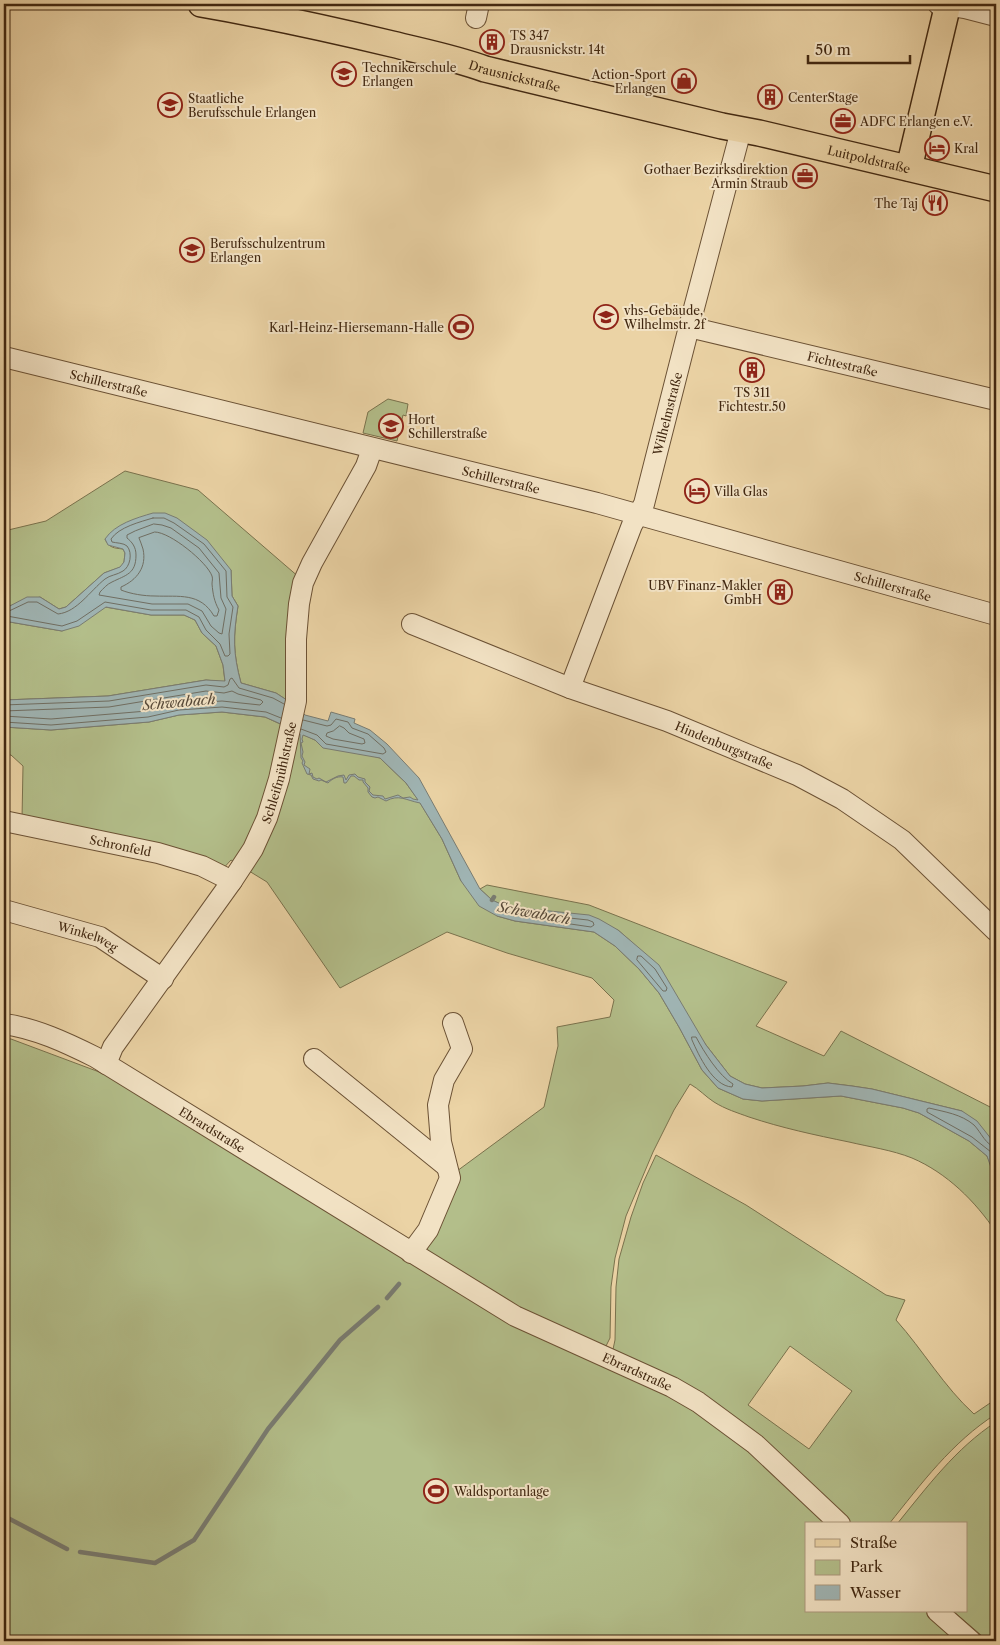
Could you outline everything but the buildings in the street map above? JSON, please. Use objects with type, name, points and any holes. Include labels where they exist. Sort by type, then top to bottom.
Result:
[{"type":"main road","name":"Drausnickstraße","points":[[201,4],[277,17],[381,41],[464,61],[518,78],[741,130]]},
{"type":"main road","points":[[909,168],[944,4]]},
{"type":"main road","name":"Luitpoldstraße","points":[[741,130],[996,189]]},
{"type":"street","points":[[944,4],[996,16]]},
{"type":"street","name":"Wilhelmstraße","points":[[570,688],[632,525],[644,504],[741,130]]},
{"type":"street","name":"Fichtestraße","points":[[689,327],[996,400]]},
{"type":"street","name":"Schillerstraße","points":[[4,357],[597,503],[996,615]]},
{"type":"street","name":"Schleifmühlstraße","points":[[106,1064],[113,1047],[232,882],[253,849],[267,818],[279,779],[296,701],[296,639],[303,583],[366,466],[372,449]]},
{"type":"street","name":"Hindenburgstraße","points":[[412,624],[570,688],[667,720],[797,775],[842,799],[902,840],[996,931]]},
{"type":"street","name":"Schronfeld","points":[[4,821],[158,852],[202,866],[232,882]]},
{"type":"street","name":"Winkelweg","points":[[4,910],[100,936],[163,979]]},
{"type":"street","points":[[411,1253],[428,1230],[450,1178],[441,1142],[438,1106],[444,1080],[462,1049],[453,1023]]},
{"type":"street","name":"Ebrardstraße","points":[[4,1024],[17,1026],[68,1044],[106,1064],[515,1316],[672,1387],[698,1402],[755,1444],[838,1522]]},
{"type":"street","points":[[314,1059],[446,1166]]},
{"type":"street","points":[[938,1612],[971,1641]]},
{"type":"green space","name":"Hort Schillerstraße","points":[[388,399],[408,404],[406,416],[403,415],[397,441],[363,433],[368,412]]},
{"type":"green space","points":[[125,471],[198,490],[300,578],[296,706],[276,693],[241,683],[236,663],[235,645],[238,606],[232,596],[231,570],[105,539],[112,547],[123,549],[125,553],[124,562],[121,567],[104,573],[66,607],[59,609],[40,597],[6,607],[4,611],[4,531],[46,521]]},
{"type":"green space","points":[[105,607],[151,615],[184,615],[195,620],[202,633],[216,646],[223,665],[225,682],[206,680],[108,696],[4,700],[4,621],[62,631]]},
{"type":"green space","points":[[222,712],[265,717],[315,740],[380,758],[406,783],[419,801],[442,839],[461,881],[497,916],[515,921],[594,932],[615,946],[639,969],[659,993],[702,1070],[718,1088],[743,1099],[762,1101],[841,1096],[903,1108],[919,1113],[969,1141],[987,1156],[994,1172],[996,1182],[996,1232],[979,1209],[959,1189],[925,1164],[904,1155],[786,1128],[731,1111],[711,1100],[690,1084],[674,1110],[653,1152],[626,1216],[615,1258],[611,1287],[610,1338],[606,1346],[600,1349],[553,1328],[420,1253],[457,1171],[544,1107],[558,1046],[557,1027],[610,1017],[614,1000],[592,978],[507,953],[447,932],[340,988],[267,882],[231,860],[220,872],[22,819],[23,766],[11,755],[4,755],[4,727],[51,730],[149,722],[179,715]]},
{"type":"green space","points":[[487,885],[589,905],[787,982],[756,1026],[824,1056],[841,1031],[996,1110],[996,1145],[962,1111],[872,1089],[828,1083],[762,1088],[745,1084],[730,1076],[635,945],[618,930],[500,904],[492,900],[480,889]]},
{"type":"green space","points":[[4,1038],[118,1079],[727,1429],[828,1522],[805,1522],[805,1612],[927,1612],[960,1641],[4,1641]]},
{"type":"green space","points":[[656,1155],[746,1205],[886,1295],[905,1300],[896,1320],[943,1380],[974,1414],[996,1399],[996,1414],[965,1437],[951,1451],[925,1479],[891,1522],[845,1522],[753,1437],[612,1354],[615,1340],[616,1287],[619,1259],[643,1183]],"holes":[[[790,1346],[852,1391],[809,1449],[748,1405]]]},
{"type":"green space","points":[[996,1422],[996,1641],[988,1641],[954,1612],[968,1612],[968,1522],[899,1522],[931,1482],[981,1432]]},
{"type":"water","name":"Schwabach","points":[[153,513],[165,513],[177,518],[207,540],[231,570],[232,596],[238,606],[235,645],[236,663],[241,683],[276,693],[296,706],[305,715],[328,721],[331,712],[355,719],[354,723],[370,730],[387,744],[419,778],[480,889],[492,900],[501,904],[530,909],[589,915],[618,930],[659,965],[706,1045],[730,1076],[745,1084],[762,1088],[828,1083],[872,1089],[962,1111],[977,1121],[996,1145],[996,1182],[987,1156],[969,1141],[919,1113],[841,1096],[762,1101],[743,1099],[718,1088],[702,1070],[659,993],[639,969],[615,946],[594,932],[515,921],[497,916],[479,906],[461,881],[442,839],[420,803],[402,798],[386,801],[378,797],[372,797],[363,780],[359,780],[354,776],[351,776],[346,783],[344,783],[343,777],[335,778],[328,783],[313,779],[311,775],[307,774],[302,763],[300,734],[292,729],[265,717],[222,712],[179,715],[149,722],[51,730],[4,727],[4,700],[108,696],[206,680],[225,681],[223,665],[216,646],[202,633],[195,620],[184,615],[151,615],[106,607],[79,626],[62,631],[4,621],[4,611],[6,608],[27,597],[40,597],[59,609],[66,607],[104,573],[120,567],[124,562],[125,553],[123,549],[108,545],[105,539],[109,534],[114,529],[133,519]],"holes":[[[303,735],[315,740],[323,748],[380,758],[406,783],[418,800],[410,797],[403,798],[398,795],[385,799],[383,796],[373,795],[369,791],[370,787],[365,782],[365,779],[355,774],[349,775],[346,780],[344,775],[326,782],[313,777],[312,773],[309,774],[310,769],[304,765],[301,743],[303,742]]]},
{"type":"waterway","points":[[387,1298],[399,1284]]},
{"type":"waterway","points":[[80,1552],[155,1563],[194,1540],[268,1429],[340,1340],[378,1307]]},
{"type":"waterway","points":[[4,1516],[67,1549]]},
{"type":"place","name":"TS 347 Drausnickstr. 14t","points":[[492,42]]},
{"type":"place","name":"Technikerschule Erlangen","points":[[344,74]]},
{"type":"place","name":"Action-Sport Erlangen","points":[[684,81]]},
{"type":"place","name":"CenterStage","points":[[770,97]]},
{"type":"place","name":"Staatliche Berufsschule Erlangen","points":[[170,105]]},
{"type":"place","name":"ADFC Erlangen e.V.","points":[[843,121]]},
{"type":"place","name":"Kral","points":[[937,148]]},
{"type":"place","name":"Gothaer Bezirksdirektion Armin Straub","points":[[805,176]]},
{"type":"place","name":"The Taj","points":[[935,203]]},
{"type":"place","name":"Berufsschulzentrum Erlangen","points":[[192,250]]},
{"type":"place","name":"vhs-Gebäude, Wilhelmstr. 2f","points":[[606,317]]},
{"type":"place","name":"Karl-Heinz-Hiersemann-Halle","points":[[461,327]]},
{"type":"place","name":"TS 311 Fichtestr.50","points":[[752,370]]},
{"type":"place","name":"Hort Schillerstraße","points":[[391,426]]},
{"type":"place","name":"Villa Glas","points":[[697,491]]},
{"type":"place","name":"UBV Finanz-Makler GmbH","points":[[780,592]]},
{"type":"place","name":"Waldsportanlage","points":[[436,1491]]}]
